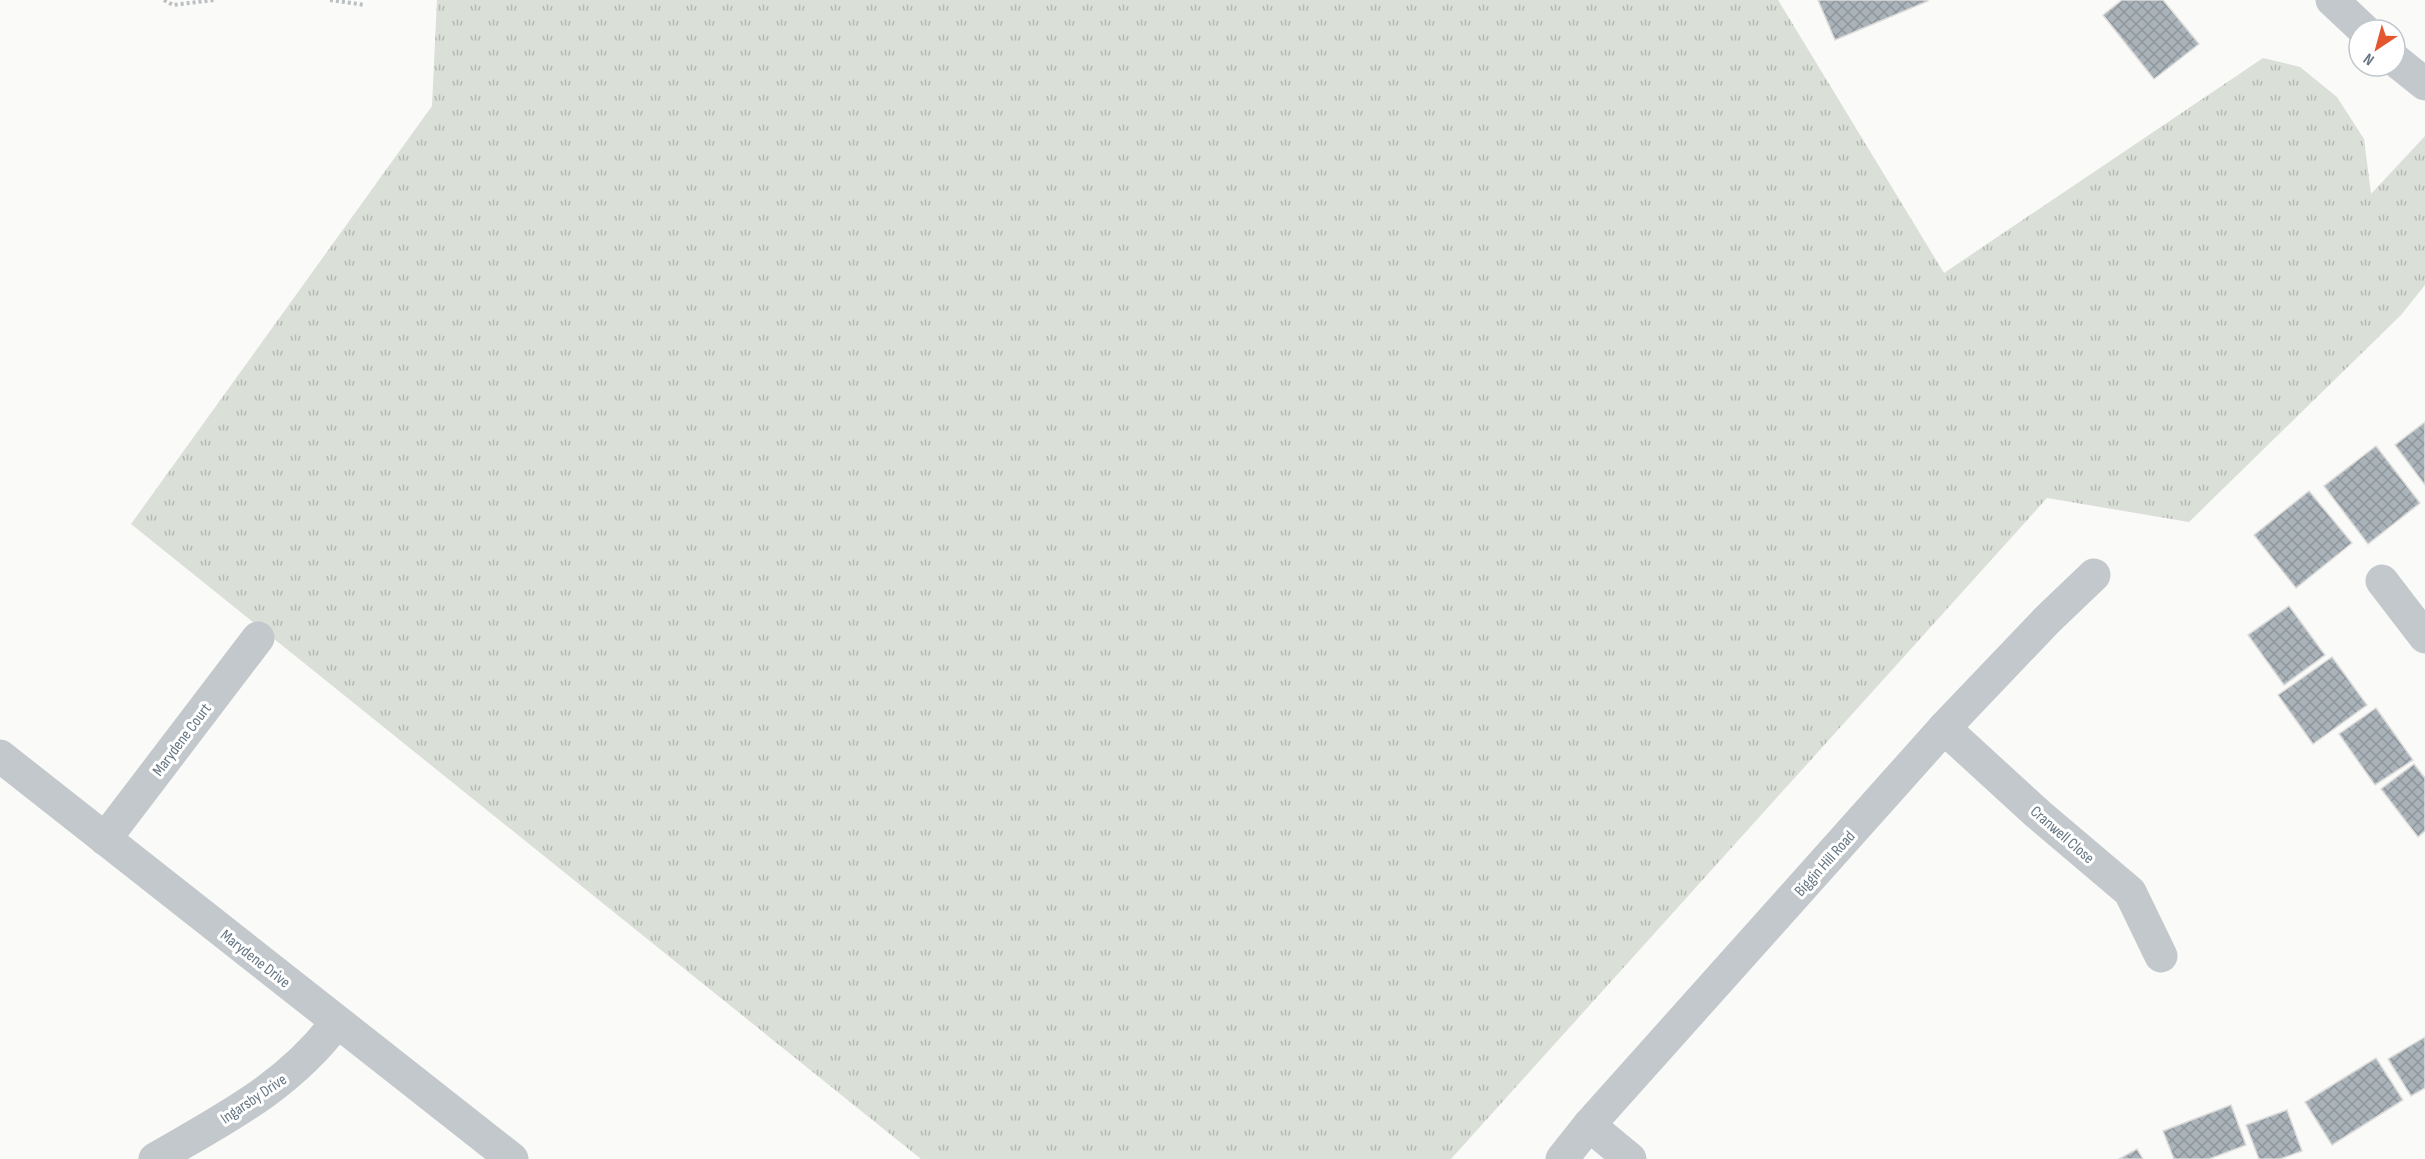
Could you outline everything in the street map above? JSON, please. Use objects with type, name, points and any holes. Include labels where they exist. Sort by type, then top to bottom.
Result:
[{"type":"street","points":[[2332,0],[2351,18]]},
{"type":"street","points":[[2407,70],[2425,84]]},
{"type":"street","name":"Biggin Hill Road","points":[[1562,1159],[1589,1125],[1944,728],[2047,620],[2094,575]]},
{"type":"street","points":[[2382,581],[2423,629]]},
{"type":"street","name":"Marydene Court","points":[[105,839],[258,638]]},
{"type":"street","name":"Cranwell Close","points":[[1944,728],[2038,814],[2130,891],[2161,956]]},
{"type":"street","name":"Marydene Drive","points":[[0,756],[512,1159]]},
{"type":"street","name":"Ingarsby Drive","points":[[155,1159],[258,1099],[289,1075],[317,1048],[337,1022]]},
{"type":"street","points":[[1589,1125],[1630,1159]]},
{"type":"path","points":[[164,0],[173,5],[214,0]]},
{"type":"path","points":[[330,0],[365,5]]},
{"type":"green space","points":[[437,0],[1778,0],[1944,273],[2263,58],[2300,67],[2337,97],[2364,139],[2371,194],[2425,136],[2425,285],[2401,315],[2189,522],[2047,498],[1451,1159],[921,1159],[131,524],[432,106]]},
{"type":"building","points":[[1818,0],[1927,0],[1928,1],[1835,40]]},
{"type":"building","points":[[2122,0],[2163,0],[2199,44],[2154,79],[2103,15]]},
{"type":"building","points":[[2425,422],[2425,485],[2395,445]]},
{"type":"building","points":[[2376,446],[2420,503],[2368,544],[2324,486]]},
{"type":"building","points":[[2309,491],[2352,543],[2296,588],[2254,535]]},
{"type":"building","points":[[2289,606],[2325,655],[2284,685],[2248,635]]},
{"type":"building","points":[[2332,657],[2367,705],[2313,744],[2278,695]]},
{"type":"building","points":[[2376,708],[2413,760],[2375,785],[2339,734]]},
{"type":"building","points":[[2414,764],[2425,778],[2425,831],[2418,837],[2381,789]]},
{"type":"building","points":[[2425,1037],[2425,1088],[2411,1096],[2388,1059]]},
{"type":"building","points":[[2376,1058],[2403,1100],[2332,1145],[2305,1102]]},
{"type":"building","points":[[2231,1105],[2246,1145],[2209,1159],[2174,1159],[2163,1131]]},
{"type":"building","points":[[2287,1110],[2302,1151],[2280,1159],[2259,1159],[2246,1125]]},
{"type":"building","points":[[2137,1149],[2143,1159],[2119,1159]]}]
